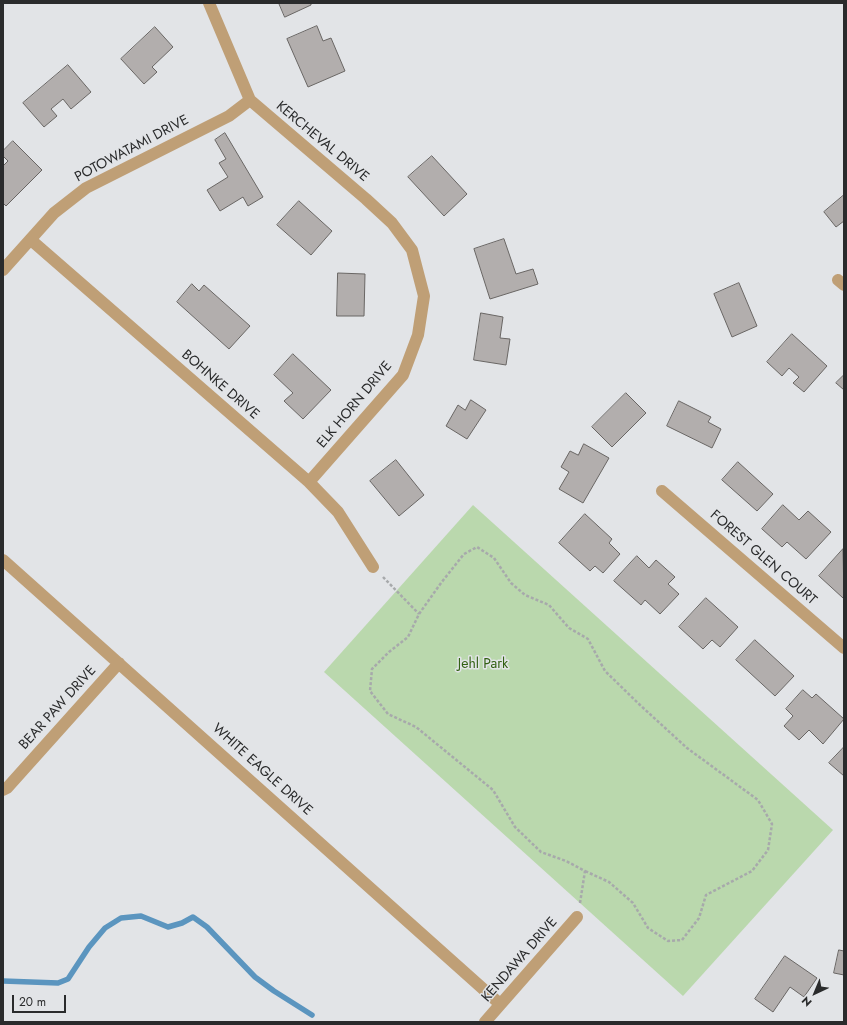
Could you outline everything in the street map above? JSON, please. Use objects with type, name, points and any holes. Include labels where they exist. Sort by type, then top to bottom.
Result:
[{"type":"street","name":"KERCHEVAL DRIVE","points":[[209,3],[250,100],[392,223],[412,250],[424,296]]},
{"type":"street","name":"POTOWATAMI DRIVE","points":[[3,270],[54,213],[86,188],[229,116],[250,100]]},
{"type":"street","name":"BOHNKE DRIVE","points":[[31,240],[309,482],[338,512],[373,567]]},
{"type":"street","name":"ELK HORN DRIVE","points":[[309,482],[404,375],[418,335],[424,296]]},
{"type":"street","name":"FOREST GLEN COURT","points":[[662,491],[844,648]]},
{"type":"street","name":"WHITE EAGLE DRIVE","points":[[3,560],[500,1004]]},
{"type":"street","name":"BEAR PAW DRIVE","points":[[3,790],[7,788],[119,663]]},
{"type":"street","name":"KENDAWA DRIVE","points":[[485,1022],[577,917]]},
{"type":"path","points":[[477,547],[494,558],[511,583],[525,594],[549,605],[568,628],[588,639],[605,671],[687,748],[758,800],[772,824],[768,850],[752,871],[706,895],[699,918],[682,940],[668,941],[648,928],[633,903],[609,882],[585,871],[566,861],[541,852],[515,827],[493,790],[416,727],[388,714],[370,691],[372,669],[389,652],[408,637],[418,614],[441,582],[464,554],[477,547]]},
{"type":"path","points":[[373,567],[418,614]]},
{"type":"path","points":[[577,917],[585,871]]},
{"type":"green space","name":"Jehl Park","points":[[473,505],[833,830],[683,996],[324,672]]},
{"type":"building","points":[[279,3],[311,3],[311,5],[285,17]]},
{"type":"building","points":[[317,26],[323,41],[331,38],[345,71],[308,87],[287,39]]},
{"type":"building","points":[[155,27],[173,47],[152,67],[157,72],[144,84],[121,59]]},
{"type":"building","points":[[68,65],[91,92],[71,109],[63,99],[51,109],[57,116],[44,127],[23,103]]},
{"type":"building","points":[[225,133],[263,197],[248,206],[243,197],[220,211],[207,190],[228,177],[219,163],[226,159],[215,140]]},
{"type":"building","points":[[13,141],[42,170],[6,206],[3,203],[3,166],[8,161],[3,156],[3,151]]},
{"type":"building","points":[[432,156],[467,194],[444,216],[408,177]]},
{"type":"building","points":[[844,195],[844,221],[836,227],[824,212]]},
{"type":"building","points":[[299,201],[332,231],[311,255],[277,225]]},
{"type":"building","points":[[504,239],[516,274],[533,269],[538,284],[490,299],[474,249]]},
{"type":"building","points":[[338,273],[365,274],[364,316],[337,316]]},
{"type":"building","points":[[739,283],[757,326],[732,337],[714,294]]},
{"type":"building","points":[[192,284],[199,291],[204,285],[250,326],[229,349],[177,302]]},
{"type":"building","points":[[481,313],[503,317],[500,338],[510,339],[506,365],[474,360]]},
{"type":"building","points":[[792,334],[827,366],[804,392],[793,383],[799,377],[789,368],[782,376],[767,362]]},
{"type":"building","points":[[293,354],[331,390],[303,419],[284,401],[293,393],[274,375]]},
{"type":"building","points":[[844,375],[844,390],[836,383]]},
{"type":"building","points":[[626,393],[646,413],[612,447],[592,427]]},
{"type":"building","points":[[471,400],[486,410],[467,439],[446,426],[458,405],[465,410]]},
{"type":"building","points":[[679,401],[711,417],[708,422],[721,429],[712,448],[667,426]]},
{"type":"building","points":[[584,444],[609,458],[583,503],[559,489],[569,472],[561,467],[570,451],[578,455]]},
{"type":"building","points":[[396,460],[424,495],[399,516],[370,481]]},
{"type":"building","points":[[738,462],[773,494],[757,511],[722,480]]},
{"type":"building","points":[[783,505],[799,520],[808,511],[831,532],[806,559],[787,542],[782,547],[762,529]]},
{"type":"building","points":[[585,514],[612,539],[609,543],[620,554],[603,573],[595,566],[590,571],[559,543]]},
{"type":"building","points":[[843,549],[844,597],[843,598],[819,576]]},
{"type":"building","points":[[637,556],[649,568],[656,560],[675,577],[668,584],[679,594],[660,614],[645,600],[641,605],[614,581]]},
{"type":"building","points":[[706,598],[738,627],[720,647],[712,640],[703,649],[679,627]]},
{"type":"building","points":[[755,640],[794,676],[775,696],[736,660]]},
{"type":"building","points":[[803,690],[812,698],[816,694],[844,719],[823,744],[809,730],[799,740],[784,726],[793,716],[786,709]]},
{"type":"building","points":[[844,747],[844,776],[829,763]]},
{"type":"building","points":[[839,950],[844,951],[844,975],[834,973]]},
{"type":"building","points":[[785,956],[817,978],[804,997],[790,987],[773,1012],[755,999]]},
{"type":"waterway","points":[[3,981],[58,983],[68,979],[89,947],[105,928],[121,918],[141,916],[168,927],[182,923],[193,917],[207,927],[255,977],[312,1015]]}]
